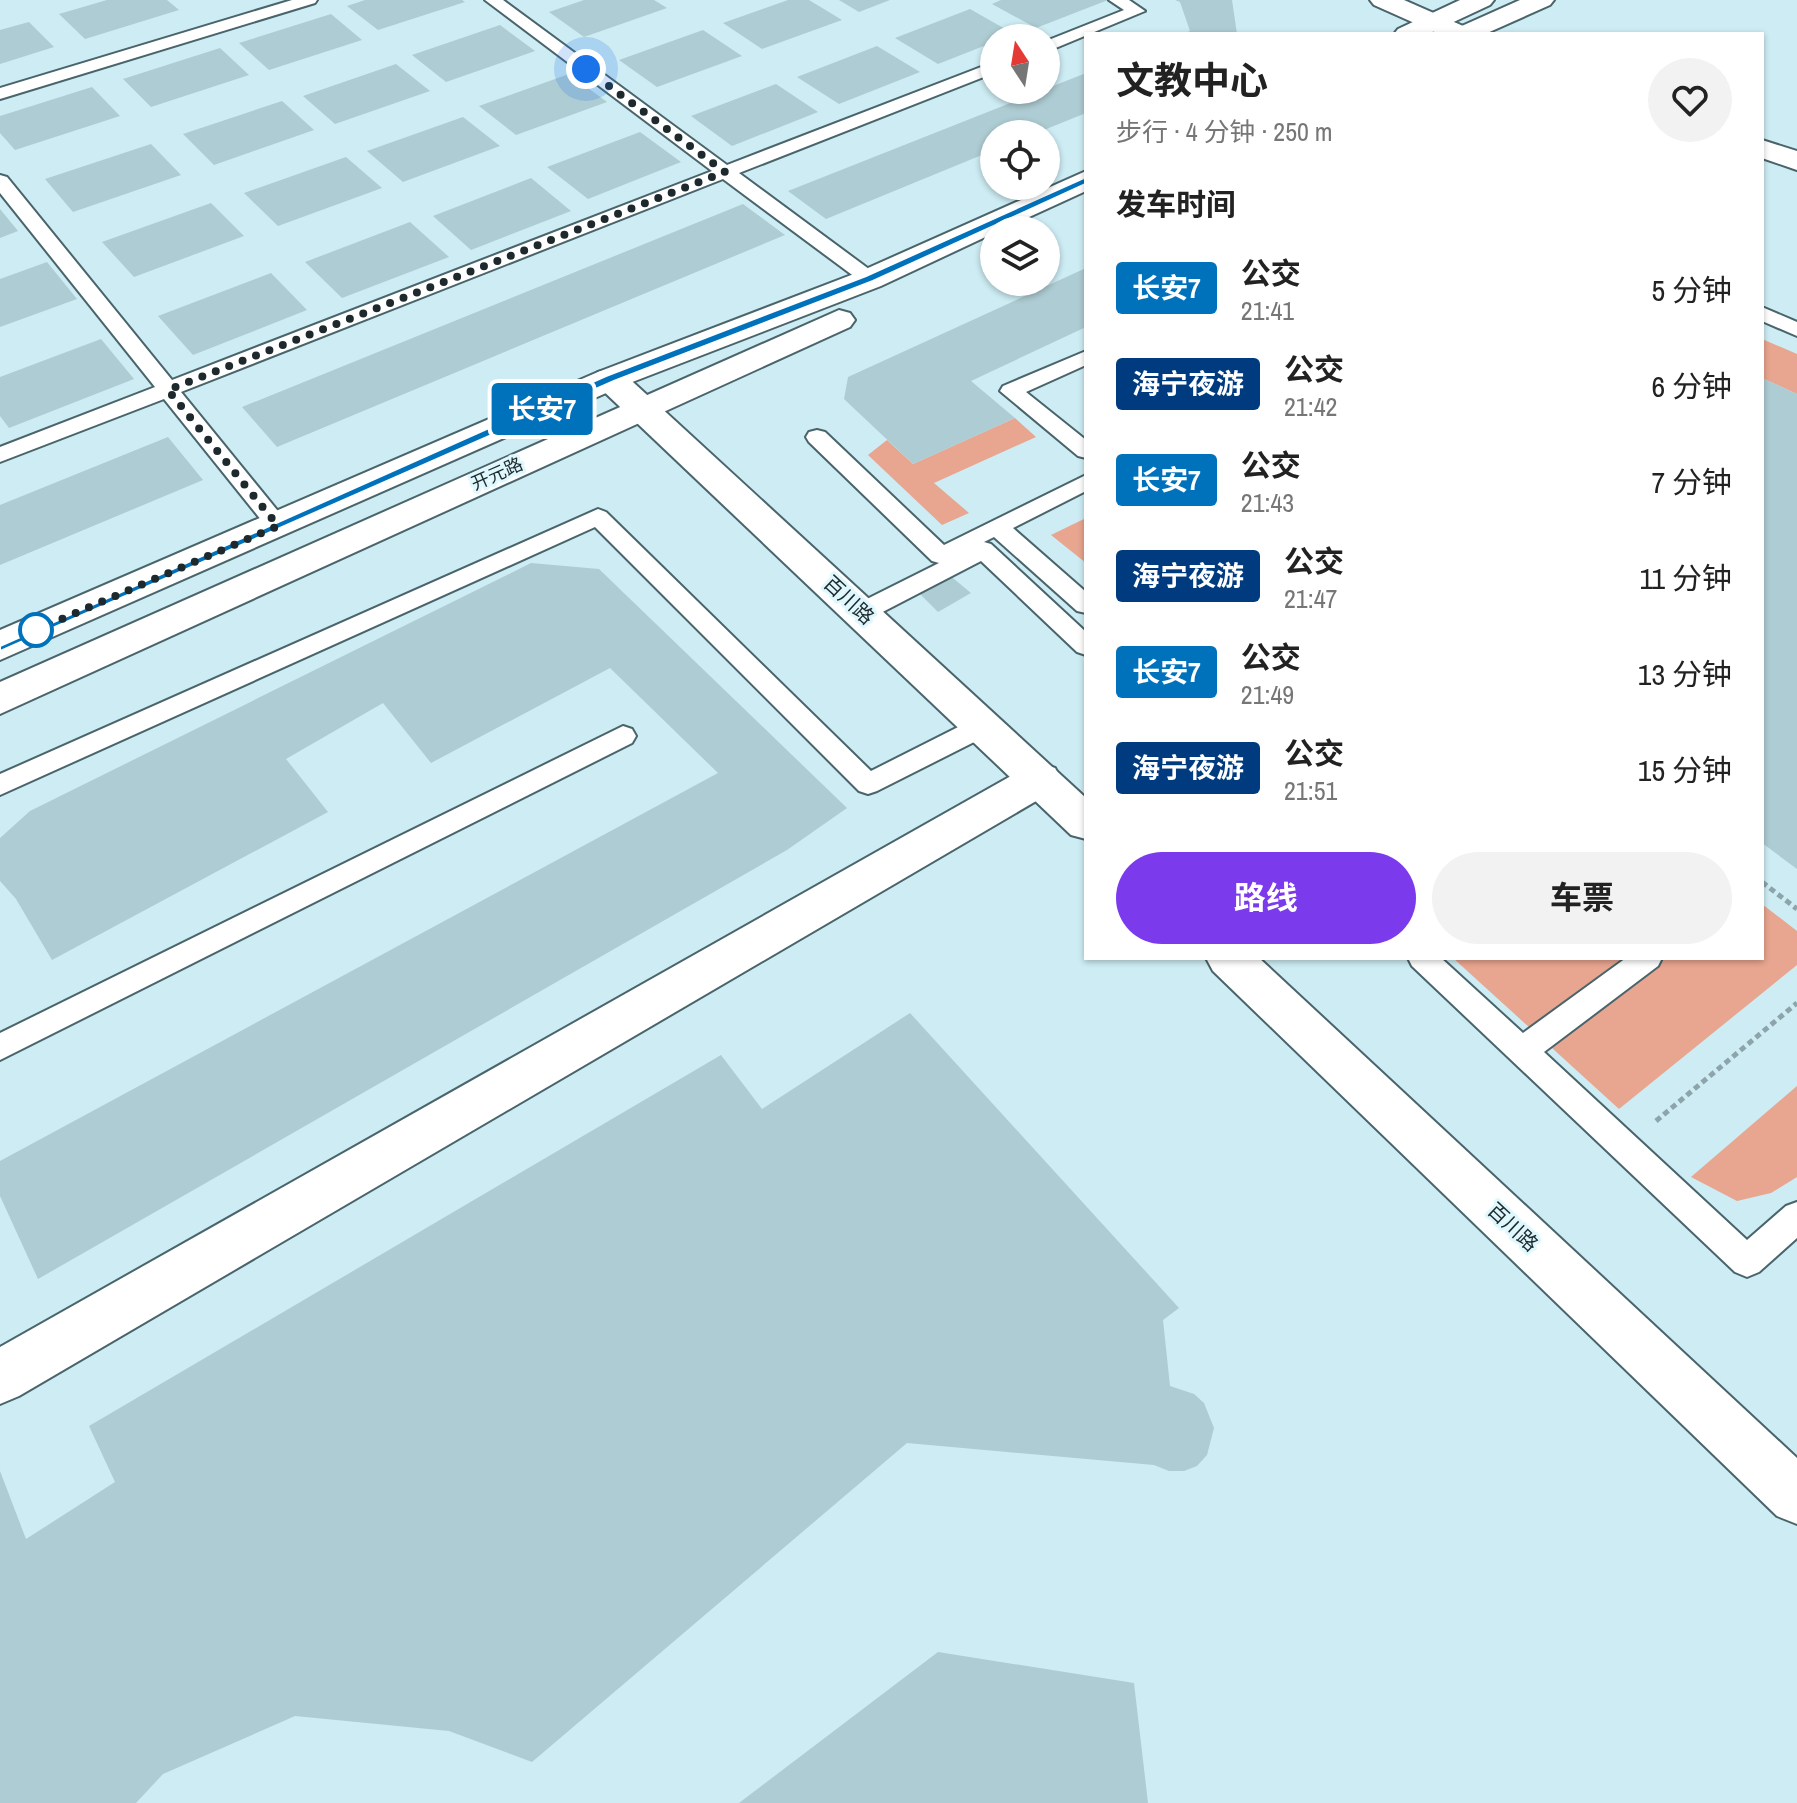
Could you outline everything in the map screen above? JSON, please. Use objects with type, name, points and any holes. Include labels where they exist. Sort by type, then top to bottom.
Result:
[{"type":"main road","points":[[1383,0],[1457,32]]},
{"type":"main road","points":[[1412,32],[1481,0]]},
{"type":"main road","points":[[1467,32],[1541,0]]},
{"type":"main road","points":[[1764,149],[1797,161]]},
{"type":"main road","points":[[0,646],[610,379],[870,279],[1084,181]]},
{"type":"main road","points":[[1060,220],[1084,210]]},
{"type":"main road","name":"开元路","points":[[0,699],[980,256]]},
{"type":"main road","name":"百川路","points":[[610,379],[1084,821]]},
{"type":"main road","points":[[0,1377],[1040,779]]},
{"type":"main road","name":"百川路","points":[[1231,960],[1797,1496]]},
{"type":"lane","points":[[0,94],[309,0]]},
{"type":"lane","points":[[493,0],[870,279]]},
{"type":"lane","points":[[1060,41],[1137,11],[1117,0]]},
{"type":"lane","points":[[0,455],[980,72]]},
{"type":"lane","points":[[0,181],[278,526]]},
{"type":"lane","points":[[1764,314],[1797,330]]},
{"type":"lane","points":[[1084,358],[1011,391],[1084,449]]},
{"type":"lane","points":[[817,437],[940,555]]},
{"type":"lane","points":[[856,606],[940,555],[1084,483]]},
{"type":"lane","points":[[0,785],[598,517],[868,784],[983,726]]},
{"type":"lane","points":[[997,527],[1084,603]]},
{"type":"lane","points":[[856,606],[983,550],[1084,644]]},
{"type":"lane","points":[[0,1047],[623,736]]},
{"type":"lane","points":[[1424,960],[1747,1261],[1797,1217]]},
{"type":"lane","points":[[1522,1051],[1645,960]]},
{"type":"path","points":[[1764,884],[1797,909]]},
{"type":"path","points":[[1625,1147],[1797,1003]]},
{"type":"shaded area","points":[[1764,340],[1797,354],[1797,394],[1764,379]]},
{"type":"shaded area","points":[[1015,418],[1036,437],[934,483],[969,513],[942,525],[868,455],[887,440],[913,464]]},
{"type":"shaded area","points":[[1084,519],[1084,561],[1051,535]]},
{"type":"shaded area","points":[[1764,906],[1797,931],[1797,965],[1619,1109],[1455,960],[1764,960]]},
{"type":"shaded area","points":[[1797,1086],[1797,1177],[1771,1193],[1737,1201],[1691,1177]]},
{"type":"building","points":[[107,0],[167,0],[179,10],[85,39],[59,14]]},
{"type":"building","points":[[365,0],[465,2],[378,30],[347,6]]},
{"type":"building","points":[[584,0],[654,0],[667,8],[584,37],[549,12]]},
{"type":"building","points":[[788,0],[809,0],[842,20],[762,49],[723,23]]},
{"type":"building","points":[[839,0],[890,0],[859,12]]},
{"type":"building","points":[[1001,0],[1108,0],[1046,24],[1029,24],[992,4]]},
{"type":"building","points":[[1175,0],[1232,0],[1237,32],[1188,32],[1190,31],[1180,2]]},
{"type":"building","points":[[970,9],[996,24],[980,24],[980,48],[938,64],[895,38]]},
{"type":"building","points":[[331,14],[362,40],[269,70],[239,43]]},
{"type":"building","points":[[29,22],[54,47],[0,64],[0,30]]},
{"type":"building","points":[[500,25],[535,51],[446,82],[412,55]]},
{"type":"building","points":[[703,30],[742,56],[657,87],[619,60]]},
{"type":"building","points":[[877,46],[920,72],[839,104],[797,77]]},
{"type":"building","points":[[220,48],[249,75],[151,107],[123,79]]},
{"type":"building","points":[[396,64],[430,91],[335,124],[303,96]]},
{"type":"building","points":[[569,74],[607,102],[516,135],[479,106]]},
{"type":"building","points":[[1084,74],[1084,114],[1060,124],[1060,120],[980,120],[980,156],[826,219],[788,191],[1008,104],[1060,104],[1060,83]]},
{"type":"building","points":[[776,84],[818,112],[732,146],[691,116]]},
{"type":"building","points":[[92,87],[120,116],[15,150],[0,133],[0,116]]},
{"type":"building","points":[[282,101],[314,130],[214,165],[183,134]]},
{"type":"building","points":[[463,117],[500,146],[403,182],[367,151]]},
{"type":"building","points":[[640,132],[681,162],[588,199],[547,167]]},
{"type":"building","points":[[151,144],[181,175],[73,212],[45,179]]},
{"type":"building","points":[[346,157],[382,188],[278,226],[244,193]]},
{"type":"building","points":[[531,178],[571,211],[471,250],[433,216]]},
{"type":"building","points":[[211,203],[244,236],[134,277],[102,242]]},
{"type":"building","points":[[743,204],[785,235],[277,447],[242,407]]},
{"type":"building","points":[[0,209],[18,231],[0,238]]},
{"type":"building","points":[[410,222],[449,257],[342,298],[305,262]]},
{"type":"building","points":[[47,262],[77,299],[0,327],[0,279]]},
{"type":"building","points":[[1084,269],[1084,328],[971,381],[1015,418],[913,464],[844,399],[848,377],[1025,296],[1060,296],[1060,280]]},
{"type":"building","points":[[271,273],[307,310],[193,355],[158,316]]},
{"type":"building","points":[[101,339],[134,379],[9,428],[0,416],[0,377]]},
{"type":"building","points":[[1764,379],[1797,394],[1797,869],[1764,844]]},
{"type":"building","points":[[168,437],[203,480],[0,565],[0,505]]},
{"type":"building","points":[[531,563],[599,569],[847,808],[787,850],[38,1279],[0,1196],[0,1161],[718,773],[610,668],[431,763],[383,703],[286,759],[328,812],[52,960],[16,899],[0,881],[0,838],[30,811]]},
{"type":"building","points":[[948,574],[971,593],[938,612],[917,591]]},
{"type":"building","points":[[910,1013],[1179,1308],[1163,1320],[1170,1386],[1194,1394],[1204,1403],[1214,1428],[1207,1455],[1197,1466],[1184,1471],[1169,1471],[1154,1465],[907,1443],[532,1762],[449,1731],[295,1716],[163,1774],[136,1803],[0,1803],[0,1471],[26,1539],[115,1482],[89,1426],[721,1055],[762,1109]]},
{"type":"building","points":[[938,1652],[1134,1683],[1148,1803],[739,1803]]},
{"type":"bus line","name":"长安7","points":[[0,646],[610,379],[870,279],[1084,181]]},
{"type":"route","points":[[36,630],[278,526],[168,390],[725,172],[586,69]]}]
